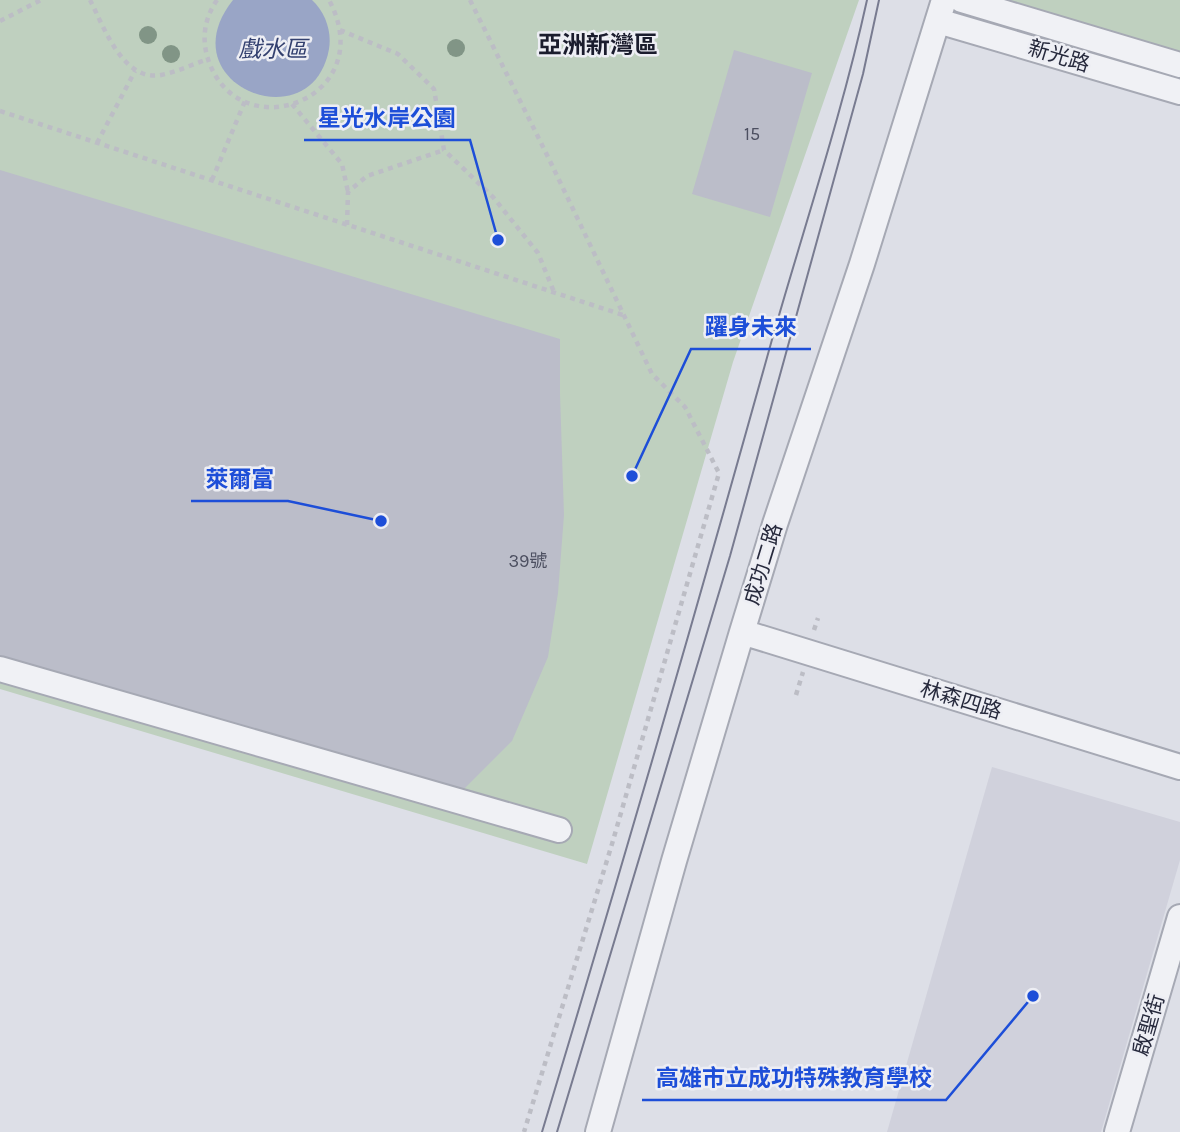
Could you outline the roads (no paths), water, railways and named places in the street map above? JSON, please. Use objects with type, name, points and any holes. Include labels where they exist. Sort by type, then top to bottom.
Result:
[{"type":"street","name":"新光路","points":[[962,0],[1180,65]]},
{"type":"street","name":"新光路","points":[[941,10],[1180,92]]},
{"type":"street","name":"成功二路","points":[[598,1132],[674,861],[775,524],[862,264],[941,10]]},
{"type":"street","name":"林森四路","points":[[742,632],[1180,767]]},
{"type":"street","points":[[0,669],[559,830]]},
{"type":"street","name":"啟聖街","points":[[1117,1132],[1180,917]]},
{"type":"water","name":"戲水區","points":[[233,0],[312,0],[324,16],[329,35],[329,49],[317,77],[297,93],[273,97],[250,91],[229,77],[217,56],[217,30]]},
{"type":"tram line","points":[[542,1132],[835,127],[867,0]]},
{"type":"tram line","points":[[557,1132],[730,556],[863,74],[879,0]]},
{"type":"place","name":"星光水岸公園","points":[[498,240]]},
{"type":"place","name":"躍身未來","points":[[632,476]]},
{"type":"place","name":"萊爾富","points":[[381,521]]},
{"type":"place","name":"高雄市立成功特殊教育學校","points":[[1033,996]]},
{"type":"district","name":"亞洲新灣區","points":[[598,45]]}]
